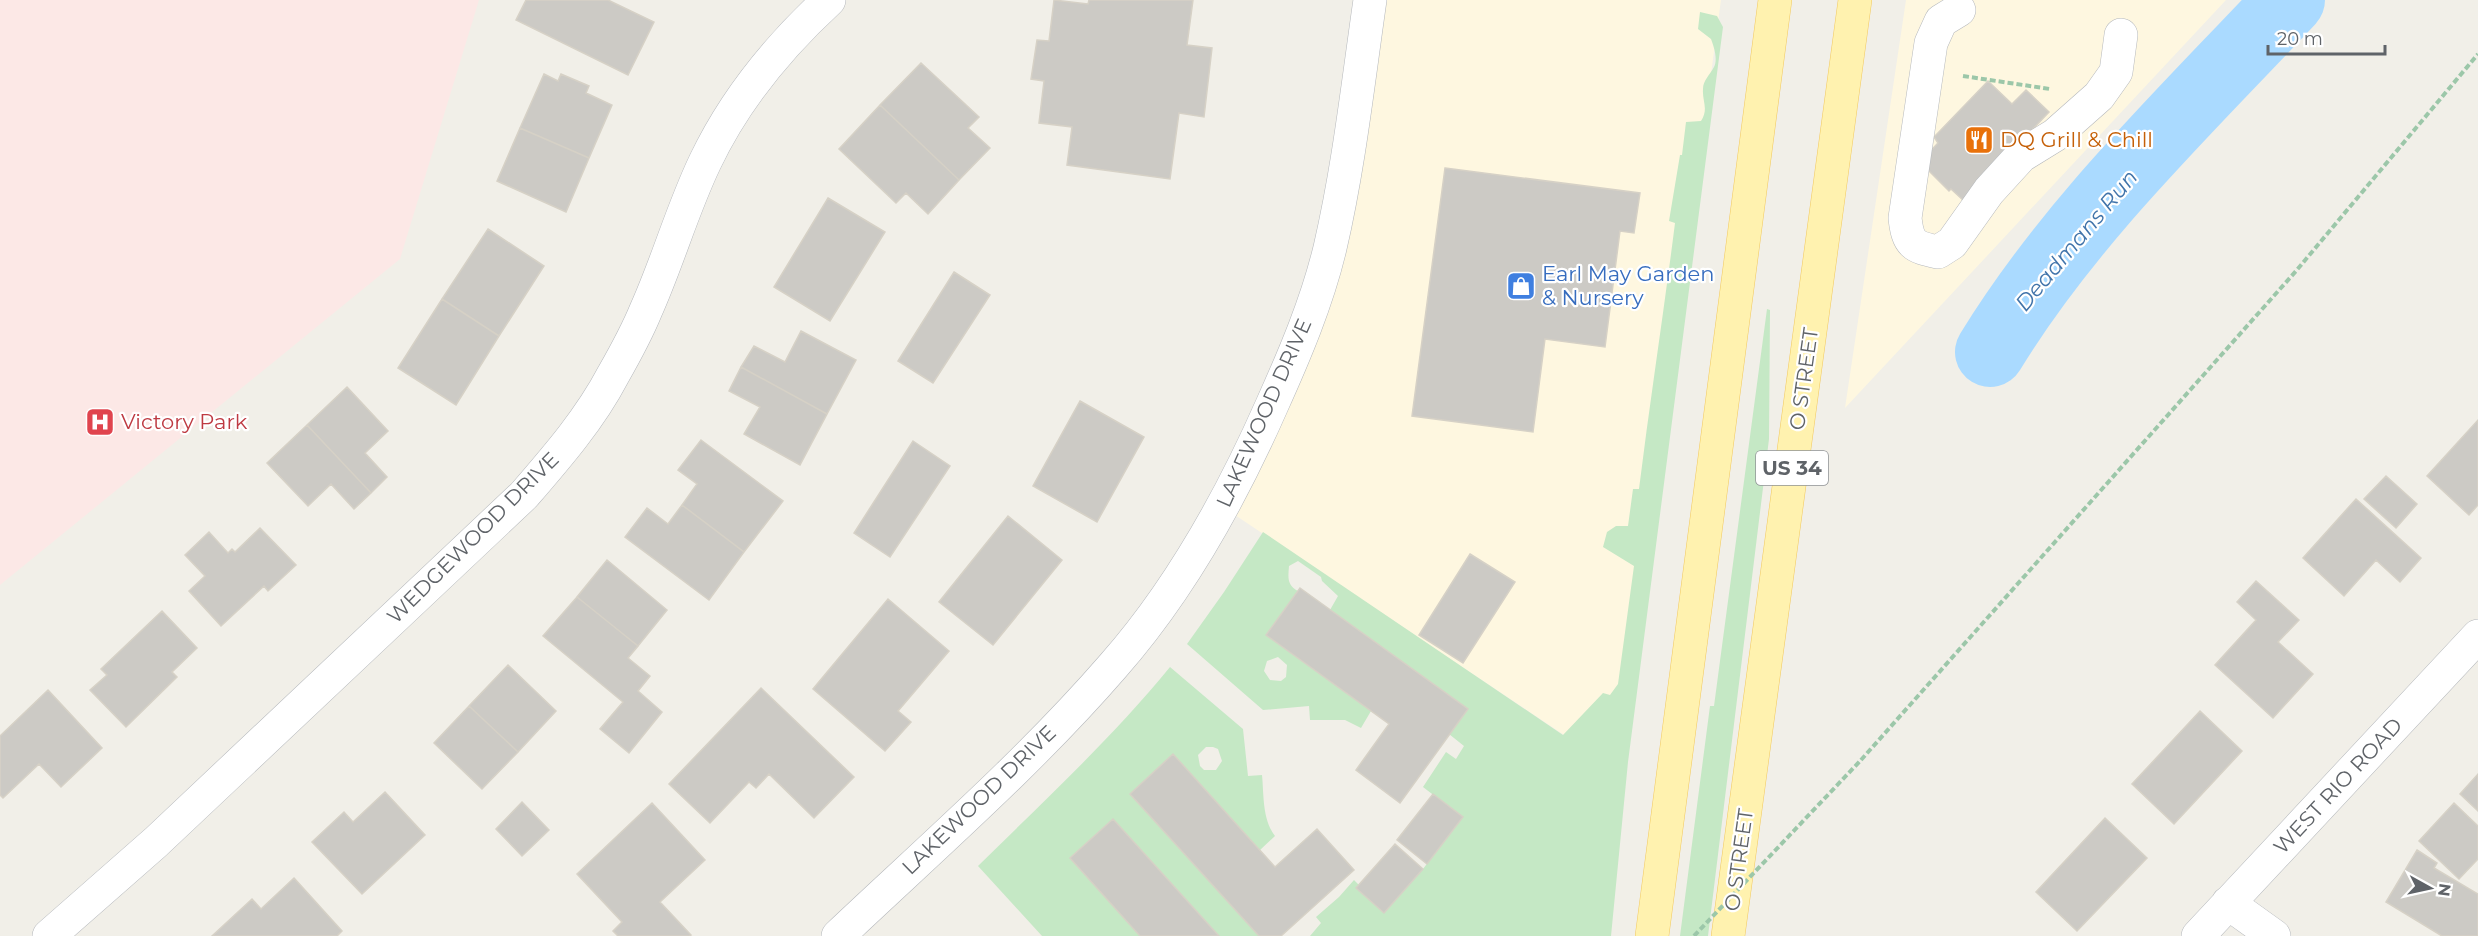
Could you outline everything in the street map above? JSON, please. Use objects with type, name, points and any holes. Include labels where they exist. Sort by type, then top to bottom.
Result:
[{"type":"main road","points":[[1652,936],[1776,0]]},
{"type":"main road","name":"O STREET","points":[[1728,936],[1855,0]]},
{"type":"street","name":"WEDGEWOOD DRIVE","points":[[50,936],[165,834],[524,495],[564,448],[612,377],[646,311],[678,224],[706,159],[745,96],[768,65],[829,0]]},
{"type":"street","name":"LAKEWOOD DRIVE","points":[[838,936],[996,786],[1108,672],[1175,585],[1223,507],[1251,452],[1292,361],[1323,271],[1347,170],[1370,0]]},
{"type":"street","points":[[1959,10],[1941,21],[1931,44],[1905,218],[1907,236],[1918,248],[1938,252],[1952,243],[1989,191],[2021,156],[2055,135],[2099,96],[2116,72],[2121,35]]},
{"type":"street","name":"WEST RIO ROAD","points":[[2198,936],[2478,636]]},
{"type":"street","points":[[2228,903],[2274,936]]},
{"type":"path","points":[[1694,936],[1861,760],[2296,271],[2478,54]]},
{"type":"path","points":[[1957,75],[2061,91]]},
{"type":"shaded area","name":"Victory Park","points":[[0,0],[479,0],[400,259],[0,585]]},
{"type":"shaded area","points":[[1370,0],[1721,0],[1627,695],[1576,743],[1223,507],[1292,361]]},
{"type":"shaded area","points":[[1906,0],[2226,0],[1845,408]]},
{"type":"green space","points":[[1700,12],[1717,16],[1723,27],[1628,762],[1611,936],[1310,936],[1321,923],[1316,917],[1354,880],[1359,885],[1356,888],[1384,913],[1423,869],[1462,817],[1423,787],[1446,752],[1456,759],[1464,746],[1449,734],[1468,709],[1330,610],[1338,596],[1322,581],[1321,577],[1298,561],[1289,566],[1288,574],[1290,584],[1298,591],[1266,635],[1371,711],[1361,728],[1345,720],[1310,720],[1309,706],[1263,710],[1187,644],[1263,532],[1563,735],[1603,693],[1610,695],[1618,684],[1634,566],[1603,547],[1607,532],[1616,526],[1628,526],[1633,489],[1639,489],[1675,223],[1669,221],[1680,155],[1682,155],[1686,122],[1701,121],[1703,117],[1705,109],[1703,86],[1716,60],[1711,39],[1698,29]],"holes":[[[1278,657],[1287,665],[1286,677],[1281,681],[1270,680],[1264,671],[1267,661]]]},
{"type":"green space","points":[[1767,309],[1770,310],[1769,439],[1708,936],[1680,936],[1710,706],[1714,706]]},
{"type":"green space","points":[[1170,667],[1243,729],[1248,776],[1262,775],[1266,814],[1275,836],[1260,850],[1173,755],[1130,794],[1259,936],[1219,936],[1113,819],[1070,858],[1140,936],[1042,936],[978,866],[1077,769],[1148,694]],"holes":[[[1206,747],[1218,749],[1222,761],[1216,770],[1204,770],[1200,766],[1198,755]]]},
{"type":"building","points":[[526,0],[608,0],[654,22],[628,75],[516,20]]},
{"type":"building","points":[[1054,0],[1088,4],[1089,0],[1193,0],[1187,45],[1212,48],[1204,117],[1179,113],[1170,179],[1067,165],[1072,127],[1039,123],[1044,81],[1031,79],[1037,40],[1049,41]]},
{"type":"building","points":[[921,63],[979,117],[968,128],[990,148],[959,180],[880,105]]},
{"type":"building","points":[[544,74],[558,81],[561,74],[589,86],[586,93],[612,105],[589,158],[520,128]]},
{"type":"building","name":"DQ Grill & Chill","points":[[1988,81],[2012,104],[2026,90],[2049,112],[1964,201],[1951,189],[1949,191],[1920,162],[1938,143],[1934,137]]},
{"type":"building","points":[[880,105],[959,180],[928,214],[906,193],[896,203],[839,149]]},
{"type":"building","points":[[520,128],[589,158],[566,212],[497,181]]},
{"type":"building","name":"Earl May Garden & Nursery","points":[[1445,168],[1640,193],[1634,233],[1620,231],[1605,347],[1545,339],[1533,432],[1412,416]]},
{"type":"building","points":[[828,198],[885,232],[830,321],[774,287]]},
{"type":"building","points":[[488,229],[544,266],[499,336],[442,299]]},
{"type":"building","points":[[954,272],[990,295],[933,383],[898,361]]},
{"type":"building","points":[[442,299],[499,336],[456,405],[398,368]]},
{"type":"building","points":[[801,331],[856,360],[827,414],[741,367],[754,346],[785,362]]},
{"type":"building","points":[[741,367],[827,414],[800,465],[744,434],[760,407],[729,391]]},
{"type":"building","points":[[347,387],[388,431],[365,453],[387,477],[371,493],[307,425]]},
{"type":"building","points":[[1080,401],[1144,437],[1097,522],[1033,486]]},
{"type":"building","points":[[2478,420],[2478,505],[2469,515],[2427,476]]},
{"type":"building","points":[[307,425],[371,493],[354,509],[331,484],[308,506],[267,463]]},
{"type":"building","points":[[701,440],[783,501],[744,552],[682,505],[697,484],[678,470]]},
{"type":"building","points":[[913,441],[950,466],[890,557],[854,533]]},
{"type":"building","points":[[2386,476],[2417,504],[2396,528],[2364,499]]},
{"type":"building","points":[[2356,499],[2421,558],[2400,582],[2376,560],[2344,596],[2303,558]]},
{"type":"building","points":[[682,505],[744,552],[709,600],[625,537],[647,508],[668,524]]},
{"type":"building","points":[[1008,516],[1062,560],[993,645],[939,602]]},
{"type":"building","points":[[260,528],[296,565],[268,591],[264,586],[221,626],[189,591],[205,576],[185,555],[209,532],[228,553],[232,549],[235,552]]},
{"type":"building","points":[[1470,554],[1515,582],[1463,663],[1419,635]]},
{"type":"building","points":[[607,560],[667,610],[638,646],[577,597]]},
{"type":"building","points":[[2256,581],[2299,620],[2278,642],[2313,674],[2273,718],[2215,665],[2256,620],[2237,602]]},
{"type":"building","points":[[1300,588],[1468,709],[1400,803],[1356,770],[1389,724],[1266,635]]},
{"type":"building","points":[[577,597],[638,646],[628,658],[650,676],[638,691],[662,712],[629,753],[600,729],[623,702],[543,636]]},
{"type":"building","points":[[888,599],[949,651],[898,711],[911,722],[885,751],[813,689]]},
{"type":"building","points":[[162,611],[197,648],[172,672],[177,677],[126,727],[90,690],[107,675],[101,669]]},
{"type":"building","points":[[508,665],[556,711],[518,752],[469,706]]},
{"type":"building","points":[[761,688],[854,777],[814,818],[769,774],[756,788],[749,782],[710,823],[669,784]]},
{"type":"building","points":[[48,690],[102,748],[61,787],[39,764],[3,798],[0,795],[0,736]]},
{"type":"building","points":[[469,706],[518,752],[482,789],[434,743]]},
{"type":"building","points":[[2200,711],[2242,751],[2174,824],[2132,784]]},
{"type":"building","points":[[1173,754],[1275,867],[1317,829],[1354,870],[1281,936],[1259,936],[1130,794]]},
{"type":"building","points":[[2478,774],[2478,811],[2460,794]]},
{"type":"building","points":[[385,792],[425,835],[362,894],[312,842],[344,812],[353,822]]},
{"type":"building","points":[[1433,794],[1463,817],[1427,864],[1397,840]]},
{"type":"building","points":[[522,802],[549,830],[522,856],[496,829]]},
{"type":"building","points":[[652,803],[705,860],[660,902],[691,935],[689,936],[618,936],[613,931],[622,922],[577,874]]},
{"type":"building","points":[[2454,803],[2478,826],[2478,859],[2459,879],[2419,841]]},
{"type":"building","points":[[2105,818],[2147,858],[2077,931],[2036,892]]},
{"type":"building","points":[[1113,819],[1219,936],[1140,936],[1070,858]]},
{"type":"building","points":[[1395,844],[1423,869],[1384,913],[1356,888]]},
{"type":"building","points":[[2417,850],[2437,863],[2434,868],[2478,894],[2478,936],[2442,936],[2386,902]]},
{"type":"building","points":[[294,878],[342,931],[337,936],[212,936],[252,899],[261,909]]},
{"type":"waterway","name":"Deadmans Run","points":[[1990,352],[2056,257],[2092,213],[2170,126],[2290,0]]},
{"type":"place","name":"DQ Grill & Chill","points":[[1979,140]]},
{"type":"place","name":"Earl May Garden & Nursery","points":[[1521,286]]},
{"type":"place","name":"Victory Park","points":[[100,422]]}]
